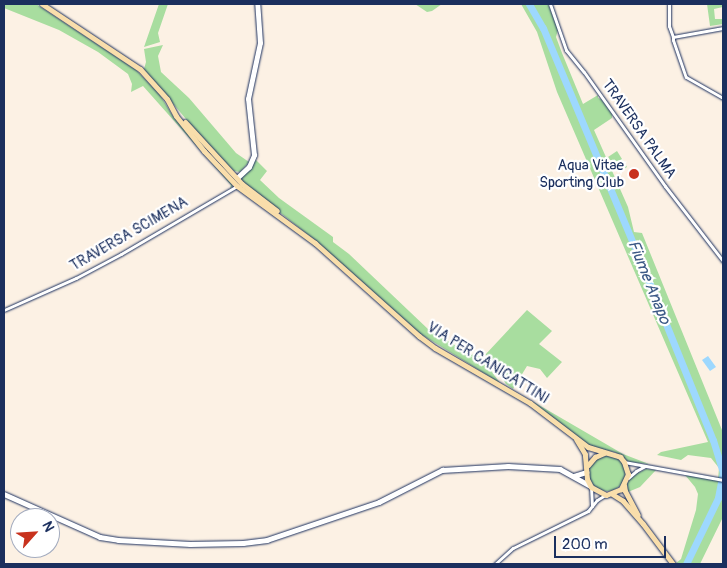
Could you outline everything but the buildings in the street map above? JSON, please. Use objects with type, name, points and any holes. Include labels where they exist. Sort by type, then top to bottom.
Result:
[{"type":"main road","name":"VIA PER CANICATTINI","points":[[42,4],[140,70],[168,99],[173,109],[204,151],[237,186],[296,228]]},
{"type":"main road","name":"VIA PER CANICATTINI","points":[[173,109],[237,178],[419,336],[435,348],[530,403],[554,419],[576,439]]},
{"type":"main road","points":[[576,439],[595,450],[620,457],[624,462],[627,468],[625,491],[643,524]]},
{"type":"main road","points":[[576,439],[585,454],[590,486],[606,495],[612,494],[626,483]]},
{"type":"main road","points":[[586,469],[595,456],[607,453]]},
{"type":"main road","points":[[612,494],[623,501],[673,564]]},
{"type":"street","points":[[257,4],[260,43],[248,99],[254,149],[250,167],[237,178],[237,186],[263,201]]},
{"type":"street","name":"TRAVERSA PALMA","points":[[550,4],[566,50],[584,72],[665,186],[723,261]]},
{"type":"street","points":[[669,4],[670,26],[686,78],[723,98]]},
{"type":"street","points":[[673,37],[723,28]]},
{"type":"street","points":[[204,151],[230,176],[237,178]]},
{"type":"street","name":"TRAVERSA SCIMENA","points":[[4,310],[76,278],[122,254],[237,186]]},
{"type":"street","points":[[624,462],[723,480]]},
{"type":"street","points":[[626,483],[636,470],[648,466]]},
{"type":"street","points":[[4,494],[100,537],[168,544],[243,543],[267,540],[379,502],[442,470],[517,467],[560,469],[590,486],[592,506]]},
{"type":"street","points":[[574,476],[586,469]]},
{"type":"street","points":[[495,564],[513,548],[579,516],[606,495]]},
{"type":"green space","points":[[4,4],[36,4],[136,70],[160,95],[174,118],[232,184],[232,187],[230,188],[231,185],[143,86],[131,92],[132,84],[128,74],[98,52],[59,30],[4,8]]},
{"type":"green space","points":[[159,4],[168,4],[158,33],[160,42],[144,47]]},
{"type":"green space","points":[[415,4],[442,4],[427,12]]},
{"type":"green space","points":[[521,4],[548,4],[558,30],[556,37],[583,104],[598,95],[598,98],[601,99],[612,114],[612,118],[594,130],[628,207],[634,232],[642,233],[722,430],[723,517],[700,564],[675,564],[681,559],[696,510],[698,494],[685,475],[718,480],[719,468],[711,458],[688,455],[681,460],[657,455],[661,452],[708,442],[557,92],[537,32]]},
{"type":"green space","points":[[707,4],[723,4],[723,7],[714,9],[715,19],[723,19],[723,24],[710,26]]},
{"type":"green space","points":[[163,45],[158,56],[161,72],[189,98],[236,153],[249,162],[240,172],[234,171],[206,143],[144,69],[146,62],[144,49]]},
{"type":"green space","points":[[617,151],[627,167],[619,172],[608,157]]},
{"type":"green space","points":[[256,160],[267,171],[260,180],[279,198],[333,237],[333,242],[349,254],[429,330],[472,355],[475,353],[482,358],[500,383],[419,333],[316,241],[244,184],[241,177]]},
{"type":"green space","points":[[527,310],[552,331],[539,344],[562,362],[547,378],[540,369],[527,366],[513,389],[506,384],[488,356],[485,355]]},
{"type":"green space","points":[[532,401],[623,454],[649,464],[629,462],[615,452],[597,449],[585,443]]},
{"type":"green space","points":[[607,455],[614,456],[620,460],[624,466],[624,480],[620,486],[614,490],[607,491],[600,490],[594,486],[590,480],[589,473],[590,466],[594,460],[600,456]]},
{"type":"green space","points":[[646,469],[656,470],[640,487],[628,492],[627,484],[632,476]]},
{"type":"water","points":[[708,356],[716,367],[710,371],[702,360]]},
{"type":"waterway","name":"Fiume Anapo","points":[[529,4],[543,28],[645,272],[713,440],[723,472],[718,498],[686,564]]},
{"type":"place","name":"Aqua Vitae Sporting Club","points":[[634,174]]}]
